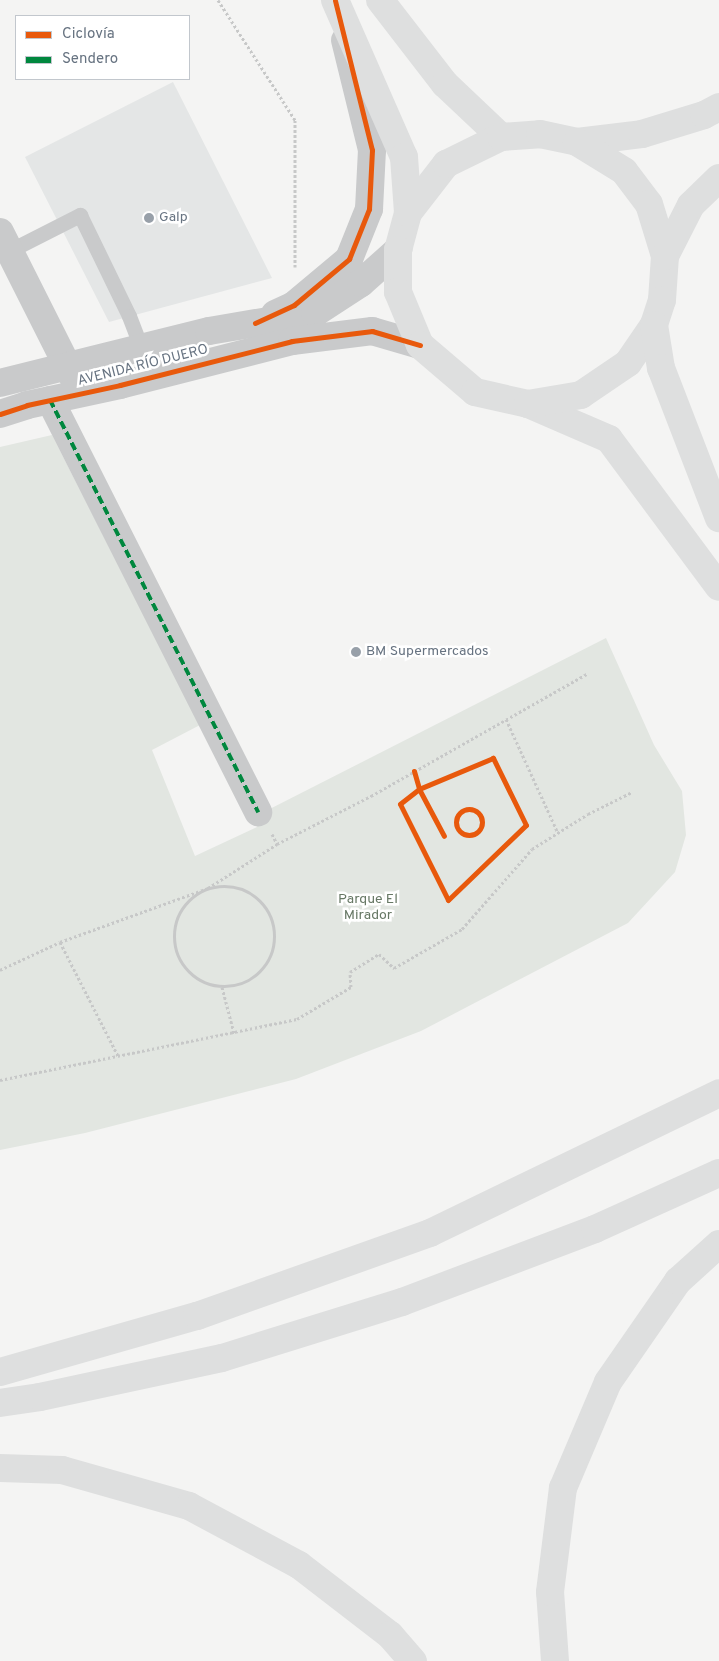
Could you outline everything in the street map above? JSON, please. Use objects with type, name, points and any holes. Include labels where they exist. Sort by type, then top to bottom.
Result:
[{"type":"main road","points":[[335,0],[404,157],[408,213],[398,250],[398,292],[420,345],[475,392],[528,404],[609,439],[719,587]]},
{"type":"main road","points":[[380,0],[445,84],[501,137]]},
{"type":"main road","points":[[408,213],[446,164],[501,137],[540,134],[577,142],[642,134],[704,115],[719,107]]},
{"type":"main road","points":[[528,404],[581,395],[628,363],[654,325],[662,300],[665,256],[649,204],[624,171],[577,142]]},
{"type":"main road","points":[[665,256],[691,205],[719,178]]},
{"type":"main road","points":[[654,325],[661,368],[719,518]]},
{"type":"main road","points":[[0,1372],[197,1316],[430,1233],[719,1092]]},
{"type":"main road","points":[[0,1403],[40,1397],[222,1358],[402,1302],[594,1229],[719,1173]]},
{"type":"main road","points":[[555,1661],[550,1592],[563,1488],[608,1382],[678,1280],[719,1244]]},
{"type":"main road","points":[[0,1468],[62,1470],[189,1506],[299,1565],[390,1635],[413,1661]]},
{"type":"street","points":[[255,322],[294,305],[349,259],[369,208],[372,150],[335,0]]},
{"type":"street","points":[[5,242],[81,393]]},
{"type":"street","points":[[255,322],[315,313],[361,284],[398,250]]},
{"type":"street","name":"AVENIDA RÍO DUERO","points":[[0,383],[255,322]]},
{"type":"street","name":"AVENIDA RÍO DUERO","points":[[0,414],[292,341],[372,331],[420,345]]},
{"type":"street","points":[[50,400],[258,812]]},
{"type":"lane","points":[[5,242],[80,214],[129,316],[141,348]]},
{"type":"path","points":[[218,0],[295,120],[294,305]]},
{"type":"path","points":[[0,970],[60,942],[208,888],[224,886],[240,888],[254,896],[265,907],[273,929],[271,953],[264,967],[252,978],[237,985],[222,987],[205,983],[190,974],[179,960],[174,943],[174,925],[181,909],[193,896],[208,888],[278,844],[414,771],[587,674]]},
{"type":"path","points":[[506,719],[558,833]]},
{"type":"path","points":[[414,771],[417,780]]},
{"type":"path","points":[[0,1080],[297,1020],[351,987],[350,972],[379,954],[394,968],[462,929],[532,849],[588,814],[632,792]]},
{"type":"path","points":[[60,942],[118,1056]]},
{"type":"path","points":[[222,987],[234,1033]]},
{"type":"shaded area","name":"Galp","points":[[173,82],[272,278],[109,322],[25,157]]},
{"type":"green space","name":"Parque El Mirador","points":[[52,435],[200,725],[152,750],[195,856],[257,827],[254,817],[606,638],[654,745],[682,791],[686,835],[675,872],[628,923],[421,1031],[296,1079],[85,1133],[0,1150],[0,447]]},
{"type":"marked path","points":[[50,400],[258,812]]},
{"type":"cycle path","points":[[255,323],[294,305],[349,259],[369,209],[372,150],[335,0]]},
{"type":"cycle path","points":[[0,414],[27,405],[120,385],[292,341],[372,331],[420,345]]},
{"type":"cycle path","points":[[414,771],[419,789],[400,804],[448,900],[526,825],[493,758],[419,789],[444,836]]},
{"type":"cycle path","points":[[469,809],[478,813],[482,822],[478,831],[469,835],[460,831],[456,822],[460,813],[469,809]]},
{"type":"place","name":"Galp","points":[[149,218]]},
{"type":"place","name":"BM Supermercados","points":[[356,652]]}]
